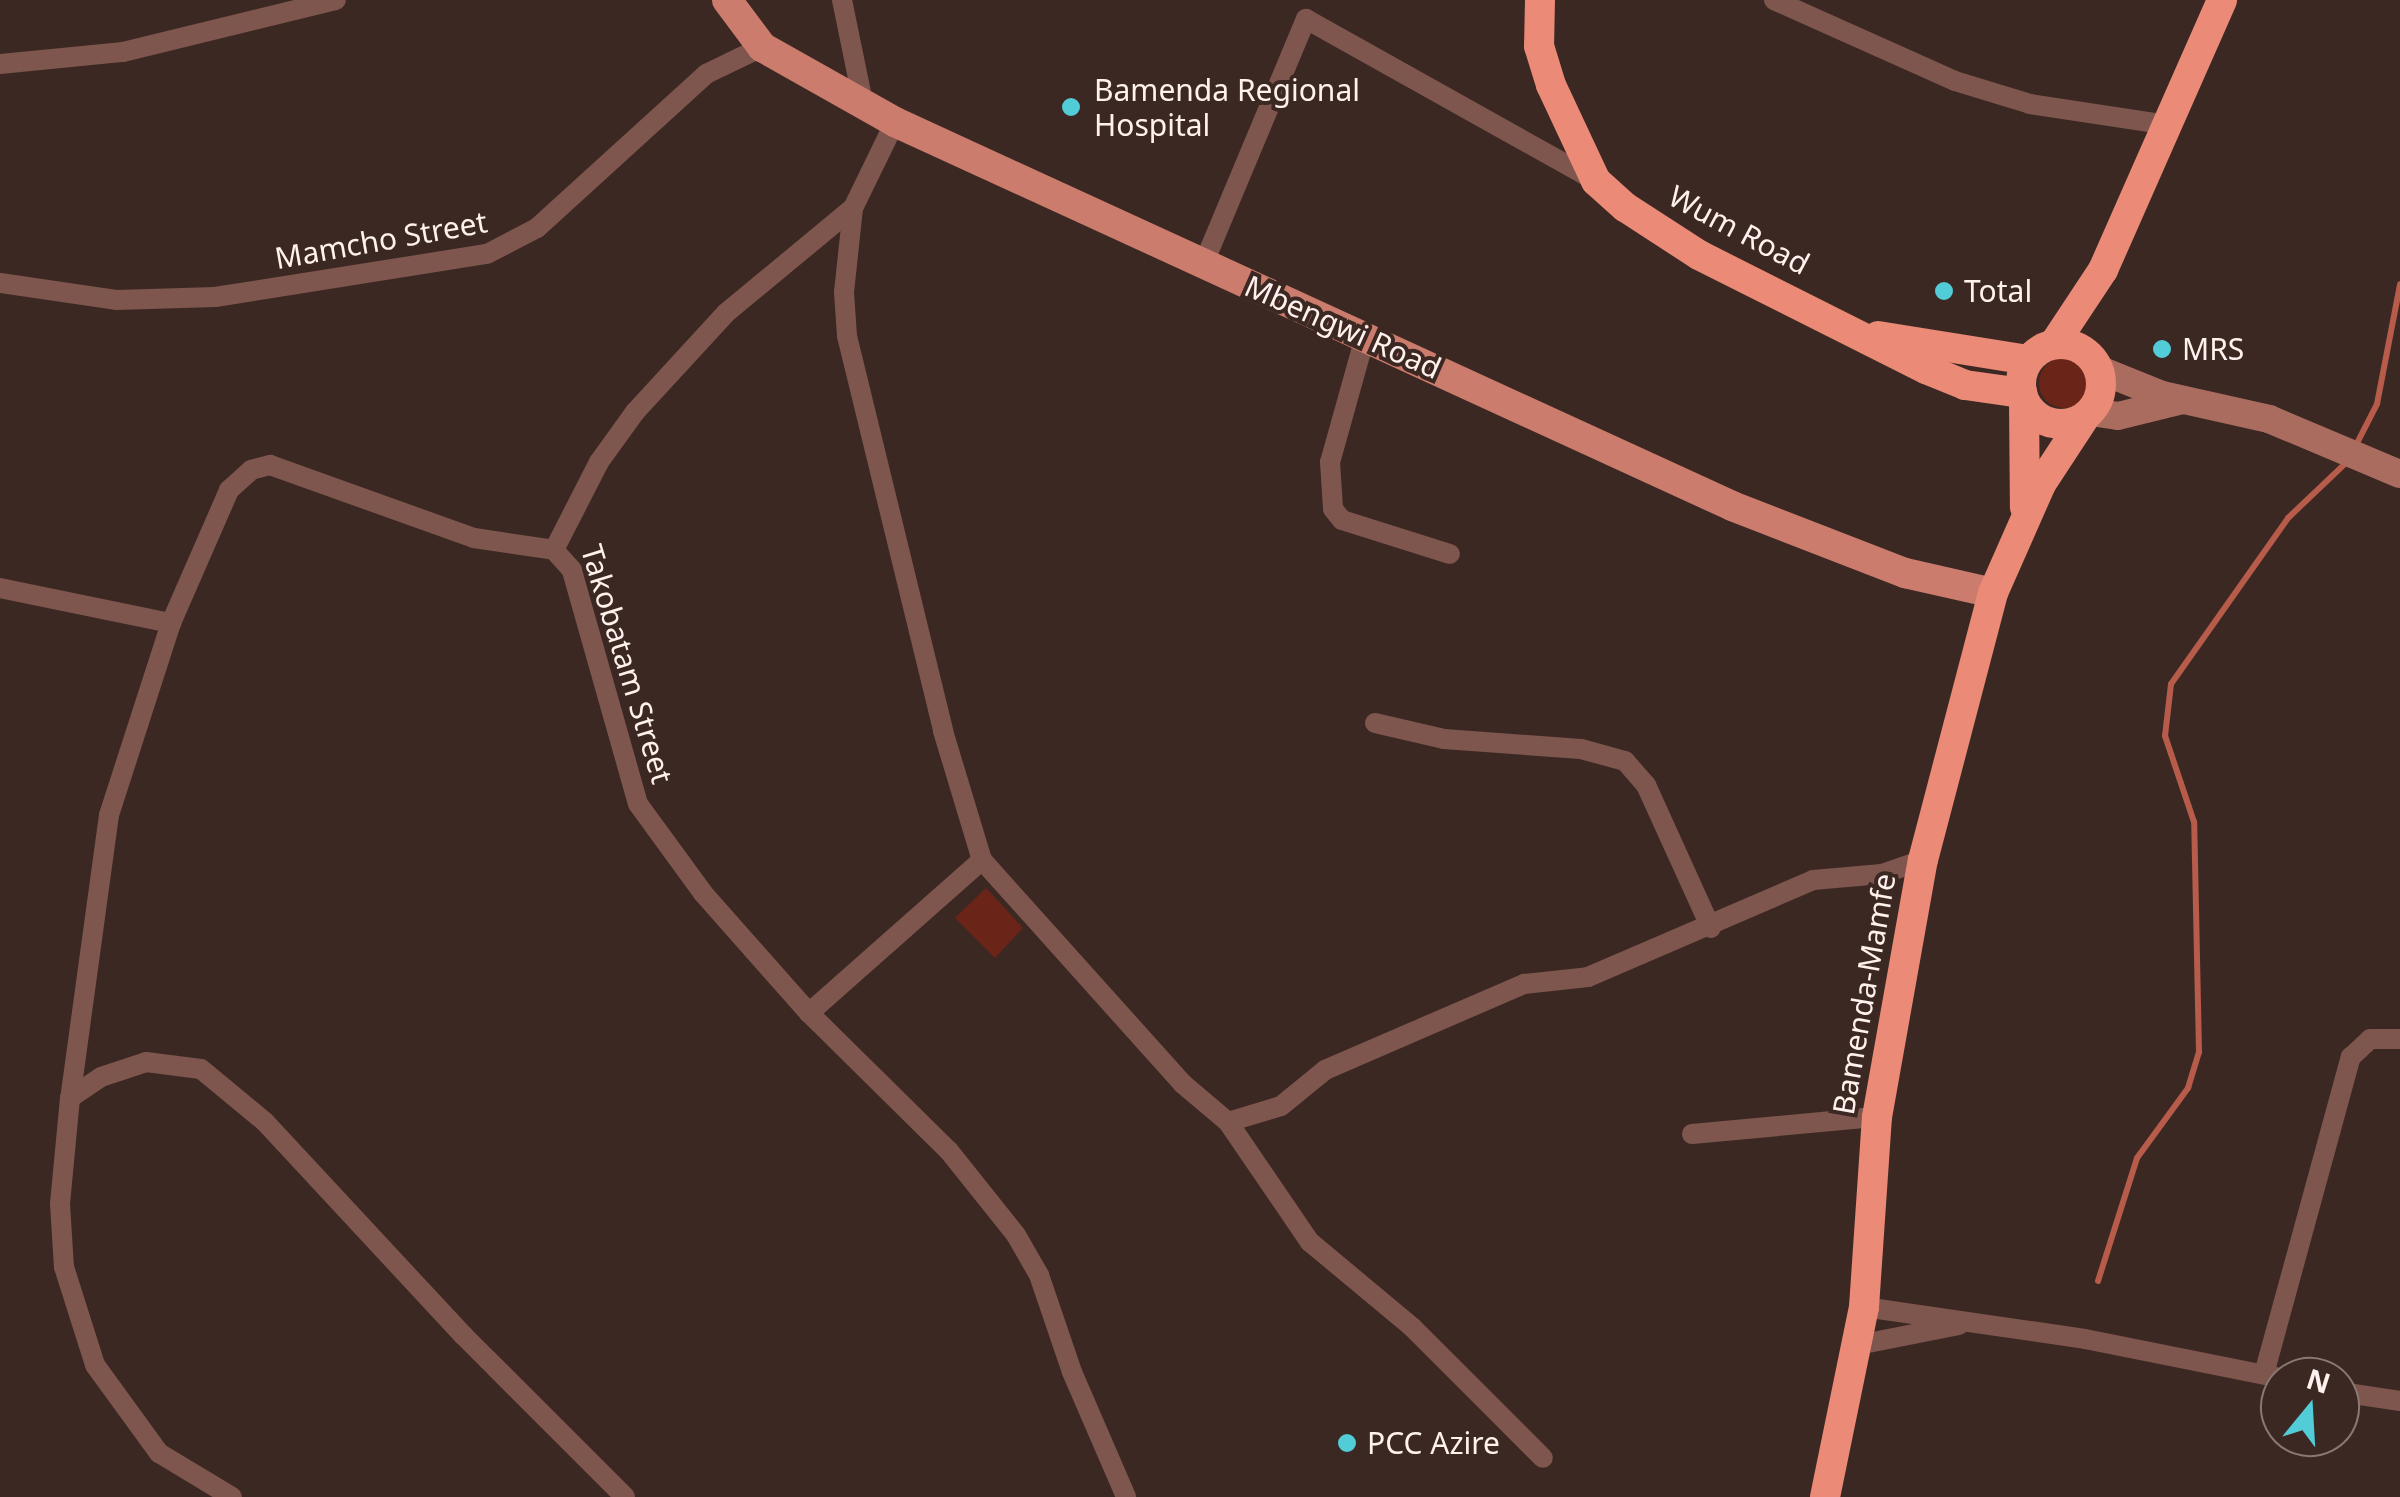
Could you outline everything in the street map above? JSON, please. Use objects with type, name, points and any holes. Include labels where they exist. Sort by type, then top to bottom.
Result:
[{"type":"highway","points":[[1540,0],[1539,46],[1547,72],[1596,181]]},
{"type":"highway","points":[[2103,270],[2093,327],[2101,393],[2087,415],[2058,424],[2023,397],[2028,360],[2054,344],[2103,270],[2163,124],[2222,0]]},
{"type":"highway","name":"Wum Road","points":[[1596,181],[1698,254],[1965,385],[2023,397]]},
{"type":"highway","name":"Wum Road","points":[[1867,334],[2028,360]]},
{"type":"highway","points":[[2054,344],[2080,348],[2099,368]]},
{"type":"highway","name":"Bamenda-Mamfe","points":[[2023,397],[2025,515]]},
{"type":"highway","name":"Bamenda-Mamfe","points":[[1825,1497],[1864,1307],[1877,1118],[1922,860],[1993,594],[2025,515],[2087,415]]},
{"type":"main road","name":"Mbengwi Road","points":[[728,0],[762,47],[864,108],[1732,506],[1905,573],[1993,594]]},
{"type":"main road","points":[[2099,368],[2184,400],[2269,419],[2394,469]]},
{"type":"main road","points":[[2087,415],[2118,416],[2184,400]]},
{"type":"street","points":[[0,64],[123,52],[336,0]]},
{"type":"street","points":[[842,0],[864,108]]},
{"type":"street","points":[[1774,0],[1955,81],[2030,104],[2163,124]]},
{"type":"street","points":[[1203,264],[1306,19],[1596,181]]},
{"type":"street","name":"Mamcho Street","points":[[0,283],[116,300],[215,298],[487,254],[537,228],[706,74],[762,47]]},
{"type":"street","points":[[894,122],[854,208],[844,292],[847,336],[943,732],[982,860],[1183,1084],[1228,1122],[1310,1242],[1412,1327],[1543,1458]]},
{"type":"street","name":"Takobatam Street","points":[[854,208],[726,313],[635,412],[598,462],[554,550],[572,570],[620,758],[638,804],[703,894],[809,1013],[949,1152],[1016,1235],[1039,1275],[1126,1497]]},
{"type":"street","points":[[1365,337],[1330,462],[1333,509],[1342,520],[1450,554]]},
{"type":"street","points":[[232,1497],[159,1453],[95,1365],[64,1267],[60,1204],[70,1098],[109,814],[171,623],[229,490],[251,470],[270,465],[474,538],[554,550]]},
{"type":"street","points":[[0,588],[171,623]]},
{"type":"street","points":[[1374,723],[1444,739],[1581,749],[1625,760],[1646,785],[1711,928]]},
{"type":"street","points":[[809,1013],[982,860]]},
{"type":"street","points":[[1228,1122],[1282,1106],[1325,1070],[1524,984],[1588,978],[1711,928],[1813,880],[1882,874],[1922,860]]},
{"type":"street","points":[[2277,1357],[2350,1057],[2370,1039],[2400,1039]]},
{"type":"street","points":[[70,1098],[102,1077],[146,1062],[201,1070],[265,1122],[463,1335],[626,1497]]},
{"type":"street","points":[[1692,1134],[1877,1118]]},
{"type":"street","points":[[1864,1307],[1977,1322],[2260,1374]]},
{"type":"street","points":[[1854,1346],[1977,1322]]},
{"type":"street","points":[[2360,1395],[2400,1401]]},
{"type":"shaded area","points":[[2064,358],[2081,366],[2089,383],[2081,400],[2064,408],[2047,400],[2039,383],[2047,366]]},
{"type":"shaded area","points":[[986,888],[1023,928],[995,958],[955,918]]},
{"type":"waterway","points":[[2354,449],[2377,404],[2400,284]]},
{"type":"waterway","points":[[2098,1281],[2137,1158],[2188,1088],[2199,1052],[2194,822],[2165,736],[2171,684],[2288,518],[2349,460]]},
{"type":"place","name":"Bamenda Regional Hospital","points":[[1071,107]]},
{"type":"place","name":"Total","points":[[1944,291]]},
{"type":"place","name":"MRS","points":[[2162,349]]},
{"type":"place","name":"PCC Azire","points":[[1347,1443]]}]
